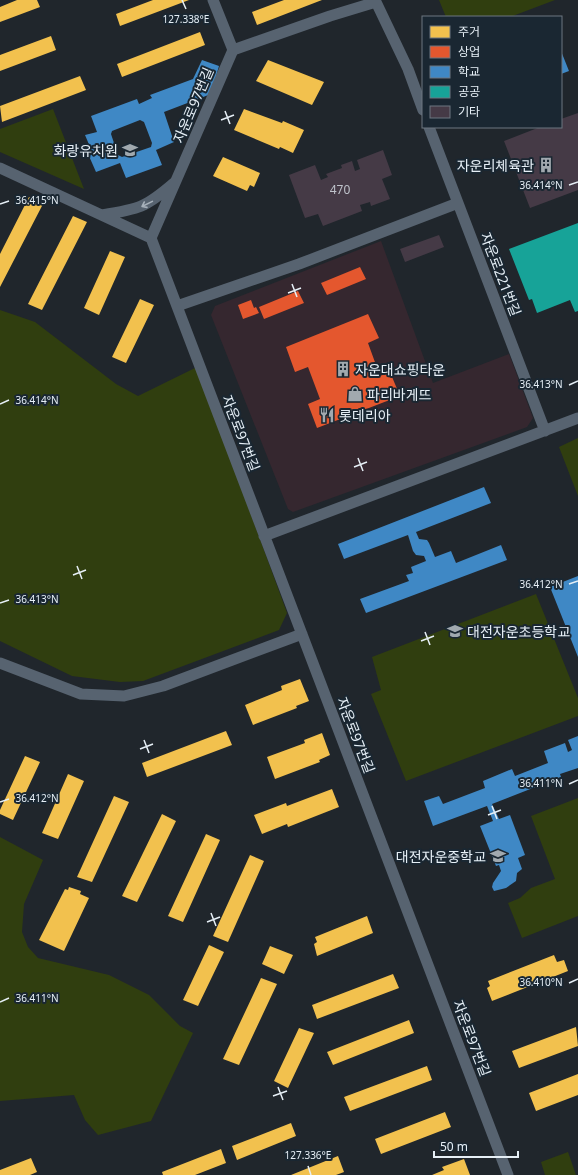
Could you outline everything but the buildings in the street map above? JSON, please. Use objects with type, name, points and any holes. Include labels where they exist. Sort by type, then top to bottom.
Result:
[{"type":"street","points":[[213,0],[233,50],[330,16],[379,1],[408,69],[422,107]]},
{"type":"street","name":"자운로97번길","points":[[233,50],[178,180],[151,238],[508,1175]]},
{"type":"street","name":"자운로221번길","points":[[429,128],[545,431]]},
{"type":"street","points":[[0,168],[151,238]]},
{"type":"street","points":[[102,215],[135,210],[153,201],[178,180]]},
{"type":"street","points":[[177,306],[299,264],[458,203]]},
{"type":"street","points":[[264,536],[578,418]]},
{"type":"street","points":[[0,663],[81,694],[124,696],[163,686],[302,634]]},
{"type":"shaded area","points":[[381,241],[433,383],[509,354],[533,418],[527,427],[293,512],[288,509],[211,315],[215,306]]},
{"type":"green space","points":[[439,0],[555,0],[513,16],[446,16]]},
{"type":"green space","points":[[53,109],[84,189],[0,152],[0,129]]},
{"type":"green space","points":[[0,310],[35,322],[116,384],[138,396],[197,367],[287,613],[279,630],[143,681],[120,682],[72,676],[0,641]]},
{"type":"green space","points":[[578,438],[578,496],[559,447]]},
{"type":"green space","points":[[536,594],[578,698],[578,716],[406,781],[371,694],[381,690],[372,657]]},
{"type":"green space","points":[[578,798],[578,916],[522,938],[508,903],[520,898],[531,888],[555,879],[531,816]]},
{"type":"green space","points":[[0,837],[43,860],[24,904],[22,932],[28,947],[38,958],[109,975],[149,995],[180,1026],[193,1033],[151,1121],[98,1135],[85,1120],[74,1095],[0,1101]]},
{"type":"green space","points":[[568,1152],[576,1175],[545,1175],[541,1162]]},
{"type":"place","name":"화랑유치원","points":[[130,150]]},
{"type":"place","name":"자운리체육관","points":[[546,165]]},
{"type":"place","name":"자운대쇼핑타운","points":[[343,369]]},
{"type":"place","name":"파리바게뜨","points":[[355,394]]},
{"type":"place","name":"롯데리아","points":[[327,415]]},
{"type":"place","name":"대전자운초등학교","points":[[455,631]]},
{"type":"place","name":"대전자운중학교","points":[[498,856]]}]
